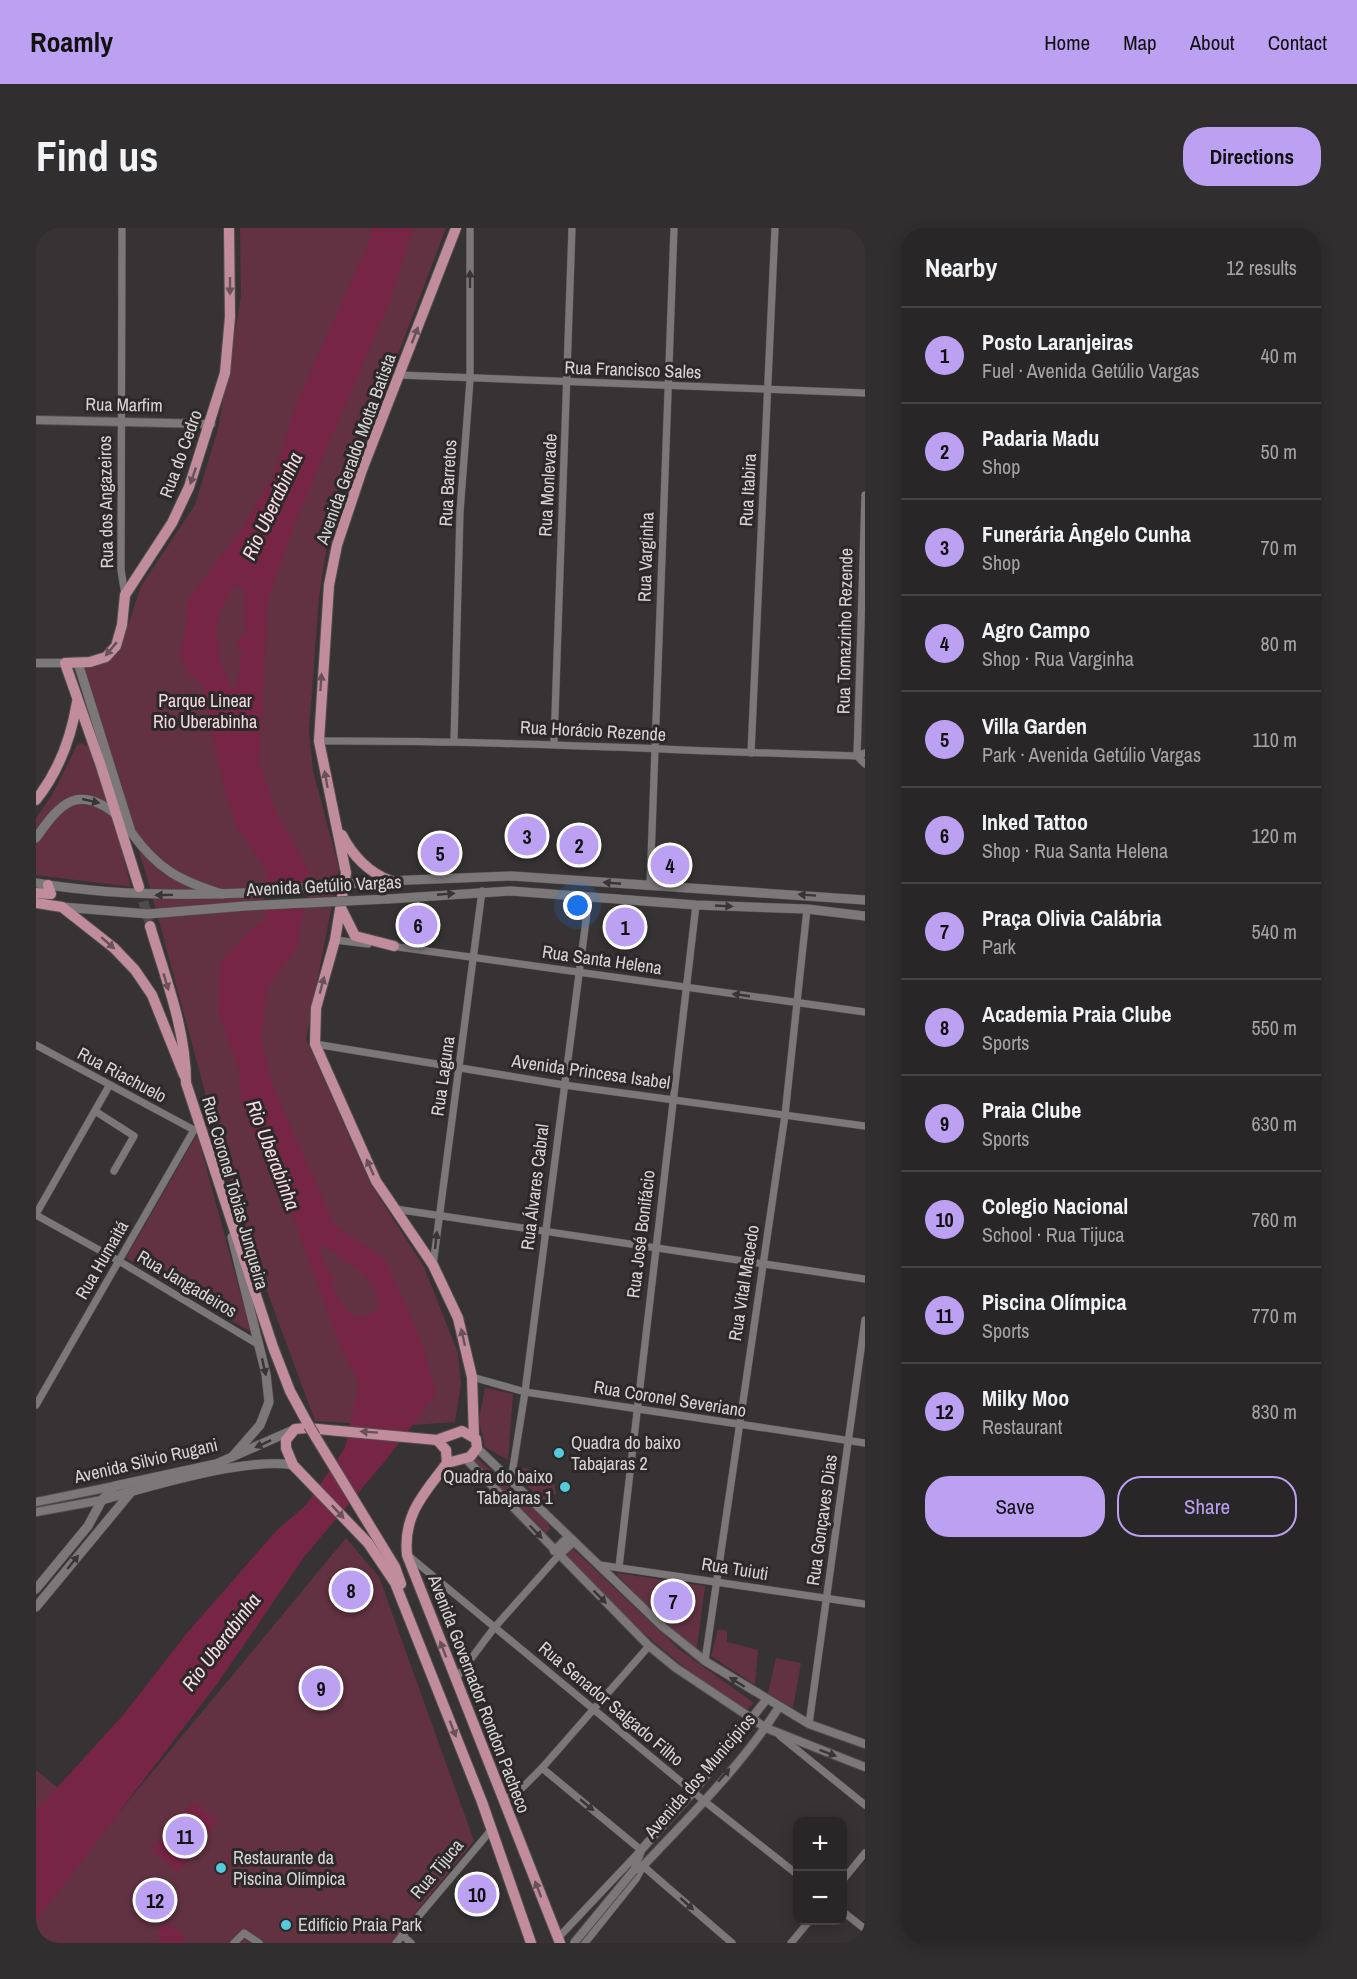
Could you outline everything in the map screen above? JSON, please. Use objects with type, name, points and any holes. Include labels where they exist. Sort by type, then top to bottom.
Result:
[{"type":"main road","name":"Rua do Cedro","points":[[78,663],[106,657],[116,646],[122,625],[125,595],[172,523],[189,487],[211,424],[229,349],[229,228]]},
{"type":"main road","name":"Avenida Geraldo Motta Batista","points":[[456,228],[337,545],[329,585],[319,741],[346,873],[335,940],[316,1008],[315,1044],[376,1181],[433,1265],[458,1317],[472,1377],[476,1442]]},
{"type":"main road","points":[[139,887],[65,663],[78,663],[131,832],[146,854],[168,872],[190,884],[222,894]]},
{"type":"main road","points":[[36,800],[58,765],[72,730],[77,702]]},
{"type":"main road","points":[[36,838],[66,802],[75,799],[95,800],[117,815]]},
{"type":"main road","points":[[333,812],[351,851],[387,881]]},
{"type":"main road","points":[[511,891],[512,876]]},
{"type":"main road","name":"Avenida Getúlio Vargas","points":[[43,884],[143,896],[243,893],[387,881],[512,876],[865,900]]},
{"type":"main road","points":[[36,878],[52,889],[51,894],[36,893]]},
{"type":"main road","name":"Avenida Getúlio Vargas","points":[[36,903],[148,914],[245,906],[511,891],[696,905],[807,909],[865,916]]},
{"type":"main road","points":[[770,893],[770,908]]},
{"type":"main road","points":[[853,913],[855,898]]},
{"type":"main road","points":[[62,907],[114,948],[135,970],[152,995],[186,1083]]},
{"type":"main road","points":[[340,908],[355,936],[394,946]]},
{"type":"main road","name":"Rua Coronel Tobias Junqueira","points":[[150,926],[186,1058],[186,1083],[198,1129],[214,1167],[266,1374],[269,1402],[260,1425],[230,1459]]},
{"type":"main road","points":[[214,1167],[273,1347],[290,1391],[330,1464],[395,1567],[408,1600],[408,1616]]},
{"type":"main road","points":[[293,1466],[286,1448],[286,1440],[295,1429]]},
{"type":"main road","name":"Avenida Silvio Rugani","points":[[115,1486],[170,1475],[230,1459],[295,1429],[417,1436],[437,1440]]},
{"type":"main road","points":[[462,1431],[476,1442],[467,1460],[447,1463],[446,1450],[437,1440],[462,1431]]},
{"type":"main road","name":"Avenida Silvio Rugani","points":[[102,1500],[247,1465],[279,1463],[293,1466]]},
{"type":"main road","name":"Avenida Governador Rondon Pacheco","points":[[447,1463],[417,1504],[409,1520],[405,1534],[407,1555],[559,1940]]},
{"type":"main road","name":"Avenida Governador Rondon Pacheco","points":[[293,1466],[368,1543],[395,1583],[492,1829],[531,1943]]},
{"type":"main road","points":[[36,1589],[88,1526],[102,1500],[115,1486]]},
{"type":"main road","points":[[36,1607],[132,1491]]},
{"type":"street","name":"Rua dos Angazeiros","points":[[122,228],[121,570],[125,595]]},
{"type":"street","name":"Rua Barretos","points":[[454,740],[460,512],[470,380],[470,228]]},
{"type":"street","name":"Rua Monlevade","points":[[554,743],[572,228]]},
{"type":"street","name":"Rua Varginha","points":[[650,886],[674,228]]},
{"type":"street","name":"Rua Itabira","points":[[751,753],[775,228]]},
{"type":"street","name":"Rua Francisco Sales","points":[[399,375],[470,380],[865,393]]},
{"type":"street","name":"Rua Marfim","points":[[36,420],[211,424]]},
{"type":"street","name":"Rua Tomazinho Rezende","points":[[861,754],[865,495]]},
{"type":"street","points":[[36,663],[65,663]]},
{"type":"street","name":"Rua Horácio Rezende","points":[[319,741],[454,740],[751,753],[861,754]]},
{"type":"street","points":[[861,754],[865,764]]},
{"type":"street","name":"Rua Laguna","points":[[433,1265],[482,891]]},
{"type":"street","name":"Rua Álvares Cabral","points":[[511,1480],[525,1392],[589,897]]},
{"type":"street","name":"Rua José Bonifácio","points":[[619,1567],[696,905]]},
{"type":"street","name":"Rua Vital Macedo","points":[[705,1661],[785,1115],[799,1003],[807,909]]},
{"type":"street","name":"Rua Santa Helena","points":[[335,940],[394,946],[865,1012]]},
{"type":"street","name":"Avenida Princesa Isabel","points":[[315,1044],[564,1085],[673,1098],[865,1126]]},
{"type":"street","name":"Rua Riachuelo","points":[[36,1045],[109,1086],[198,1129]]},
{"type":"street","points":[[36,1214],[109,1086]]},
{"type":"street","points":[[95,1111],[134,1136],[114,1171]]},
{"type":"street","name":"Rua Humaitá","points":[[36,1406],[198,1129]]},
{"type":"street","points":[[396,1209],[865,1279]]},
{"type":"street","name":"Rua Jangadeiros","points":[[36,1214],[259,1345]]},
{"type":"street","name":"Rua Gonçaves Dias","points":[[809,1724],[865,1320]]},
{"type":"street","name":"Rua Coronel Severiano","points":[[472,1377],[525,1392],[738,1426],[865,1443]]},
{"type":"street","points":[[36,1386],[45,1391]]},
{"type":"street","points":[[476,1442],[511,1480],[663,1627],[705,1661],[809,1724],[865,1744]]},
{"type":"street","points":[[467,1460],[649,1646],[676,1668],[766,1728],[865,1767]]},
{"type":"street","name":"Avenida Silvio Rugani","points":[[36,1502],[115,1486]]},
{"type":"street","name":"Avenida Silvio Rugani","points":[[36,1512],[102,1500]]},
{"type":"street","points":[[455,1681],[465,1663],[556,1553],[571,1539]]},
{"type":"street","name":"Rua Senador Salgado Filho","points":[[407,1555],[693,1792],[793,1871]]},
{"type":"street","name":"Rua Tuiuti","points":[[600,1565],[865,1604]]},
{"type":"street","points":[[502,1799],[515,1794],[542,1768],[649,1646]]},
{"type":"street","name":"Avenida dos Municípios","points":[[559,1940],[693,1792],[766,1700]]},
{"type":"street","name":"Avenida dos Municípios","points":[[585,1943],[636,1879],[643,1866],[766,1728],[779,1707]]},
{"type":"street","points":[[778,1734],[865,1805]]},
{"type":"street","points":[[542,1768],[641,1850]]},
{"type":"street","name":"Rua Tijuca","points":[[396,1943],[492,1829]]},
{"type":"street","name":"Avenida dos Municípios","points":[[634,1870],[641,1850]]},
{"type":"street","points":[[847,1876],[865,1853]]},
{"type":"street","points":[[643,1866],[732,1943]]},
{"type":"street","name":"Avenida dos Municípios","points":[[634,1870],[643,1866]]},
{"type":"street","points":[[574,1943],[634,1870]]},
{"type":"street","points":[[581,1914],[579,1924],[582,1929],[589,1931],[598,1926]]},
{"type":"street","points":[[847,1914],[865,1929]]},
{"type":"street","points":[[791,1943],[806,1925]]},
{"type":"street","points":[[234,1943],[242,1934],[247,1934],[259,1943]]},
{"type":"street","points":[[402,1935],[411,1943]]},
{"type":"green space","name":"Parque Linear Rio Uberabinha","points":[[240,228],[446,228],[328,539],[319,597],[309,731],[313,771],[339,868],[306,1039],[370,1183],[424,1267],[458,1353],[461,1383],[455,1422],[399,1426],[315,1421],[264,1283],[220,1148],[149,884],[82,668],[119,653],[141,586],[195,505],[218,429],[241,296]]},
{"type":"green space","points":[[81,743],[88,746],[94,766],[103,779],[131,887],[36,875],[36,818],[52,795],[77,745]]},
{"type":"green space","points":[[431,841],[449,842],[448,866],[430,865]]},
{"type":"green space","points":[[197,1134],[251,1332],[126,1258]]},
{"type":"green space","points":[[485,1388],[513,1394],[508,1460],[485,1447],[479,1420]]},
{"type":"green space","points":[[477,1458],[547,1522],[550,1529],[545,1535],[472,1461]]},
{"type":"green space","points":[[522,1467],[553,1476],[556,1495],[547,1492],[546,1502],[521,1481]]},
{"type":"green space","points":[[346,1538],[379,1577],[474,1841],[391,1943],[36,1943],[36,1770],[106,1828]]},
{"type":"green space","points":[[573,1549],[680,1650],[754,1703],[746,1710],[650,1639],[564,1558]]},
{"type":"green space","points":[[616,1573],[705,1586],[697,1647],[694,1648],[657,1617]]},
{"type":"green space","points":[[718,1629],[727,1631],[727,1642],[758,1650],[755,1685],[711,1656]]},
{"type":"green space","points":[[776,1658],[801,1663],[793,1708],[768,1693]]},
{"type":"water","points":[[372,228],[413,228],[390,301],[297,518],[268,598],[259,761],[275,810],[309,871],[297,948],[267,987],[261,1040],[274,1089],[335,1226],[385,1259],[423,1345],[436,1394],[385,1461],[304,1557],[217,1684],[36,1921],[36,1811],[124,1714],[187,1633],[277,1530],[306,1505],[345,1448],[359,1384],[339,1343],[218,1012],[220,963],[250,930],[265,920],[267,871],[236,826],[224,789],[202,685],[186,670],[180,654],[186,628],[187,601],[243,527],[273,476],[297,402],[369,242]],"holes":[[[233,586],[245,589],[245,634],[238,639],[237,645],[242,652],[237,684],[232,689],[218,656],[220,646],[216,630]],[[321,1246],[325,1246],[366,1277],[376,1294],[380,1307],[372,1314],[364,1317],[357,1316],[346,1309],[332,1287],[334,1279],[322,1259]]]},
{"type":"water","points":[[193,1801],[218,1821],[178,1872],[151,1850]]},
{"type":"water","points":[[165,1921],[186,1938],[182,1943],[144,1943],[160,1941],[158,1929]]},
{"type":"pier","points":[[310,885],[307,905],[263,907],[264,888]]},
{"type":"waterway","name":"Rio Uberabinha","points":[[247,1078],[249,1102],[274,1163]]},
{"type":"tunnel","points":[[139,887],[149,921]]},
{"type":"place","name":"Funerária Ângelo Cunha","points":[[527,836]]},
{"type":"place","name":"Padaria Madu","points":[[579,845]]},
{"type":"place","name":"Villa Garden","points":[[440,853]]},
{"type":"place","name":"Agro Campo","points":[[670,865]]},
{"type":"place","name":"Inked Tattoo","points":[[418,925]]},
{"type":"place","name":"Posto Laranjeiras","points":[[625,927]]},
{"type":"place","name":"Quadra do baixo Tabajaras 2","points":[[559,1453]]},
{"type":"place","name":"Quadra do baixo Tabajaras 1","points":[[565,1487]]},
{"type":"place","name":"Academia Praia Clube","points":[[351,1590]]},
{"type":"place","name":"Praça Olivia Calábria","points":[[673,1601]]},
{"type":"place","name":"Praia Clube","points":[[321,1688]]},
{"type":"place","name":"Piscina Olímpica","points":[[185,1836]]},
{"type":"place","name":"Restaurante da Piscina Olímpica","points":[[221,1868]]},
{"type":"place","name":"Colegio Nacional","points":[[477,1894]]},
{"type":"place","name":"Milky Moo","points":[[155,1900]]},
{"type":"place","name":"Edifício Praia Park","points":[[286,1925]]}]
